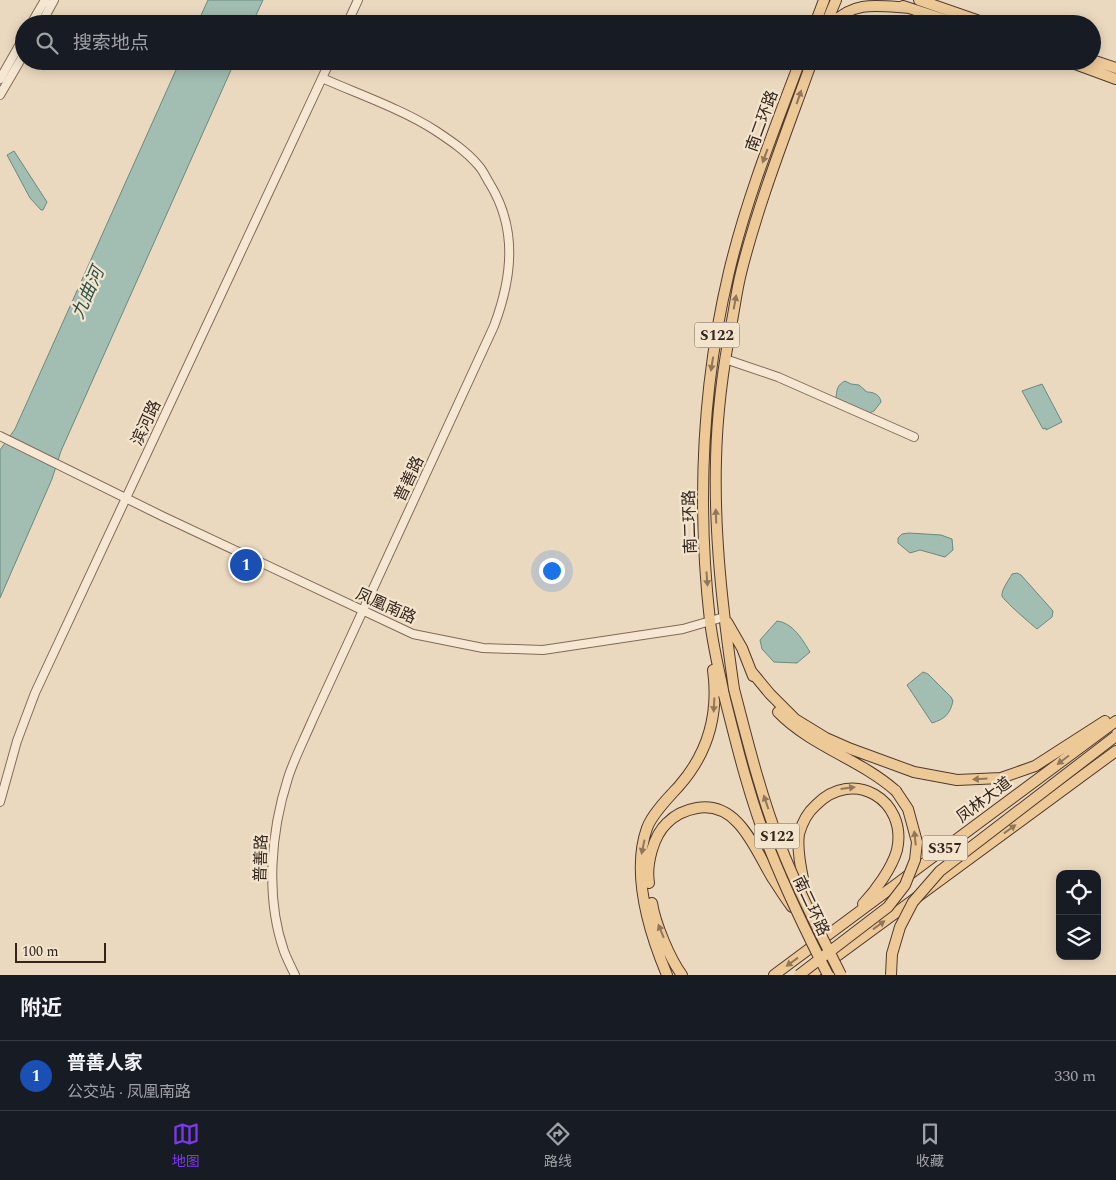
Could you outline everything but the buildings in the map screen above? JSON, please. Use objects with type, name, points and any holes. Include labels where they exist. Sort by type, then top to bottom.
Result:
[{"type":"main road","points":[[815,15],[817,0]]},
{"type":"main road","points":[[818,15],[824,0]]},
{"type":"main road","points":[[830,15],[836,0]]},
{"type":"main road","points":[[885,0],[930,15]]},
{"type":"main road","points":[[919,0],[962,15]]},
{"type":"main road","points":[[839,15],[856,6],[864,5],[909,8]]},
{"type":"main road","points":[[1101,63],[1116,68]]},
{"type":"main road","name":"南二环路","points":[[797,70],[754,186],[729,272],[717,332],[706,416],[704,503],[710,621],[724,695],[742,766],[766,838],[800,920],[828,975]]},
{"type":"main road","name":"南二环路","points":[[809,70],[766,190],[740,275],[721,386],[716,459],[718,545],[724,616],[734,689],[753,764],[780,844],[808,909],[841,975]]},
{"type":"main road","points":[[1092,70],[1116,79]]},
{"type":"main road","points":[[739,235],[751,238]]},
{"type":"main road","points":[[724,616],[742,648],[764,697],[791,725],[825,742],[882,779],[896,791],[908,809],[914,825],[917,842],[915,860],[905,886],[888,907],[799,975]]},
{"type":"main road","points":[[667,975],[649,927],[641,852],[648,826],[688,775],[708,740],[714,710],[710,621]]},
{"type":"main road","points":[[825,742],[914,772],[957,780],[1001,778],[1035,766],[1116,714]]},
{"type":"main road","name":"凤林大道","points":[[774,975],[1116,721]]},
{"type":"main road","points":[[891,975],[892,954],[900,927],[913,902],[940,871],[1116,736]]},
{"type":"main road","name":"S357","points":[[811,975],[1116,751]]},
{"type":"main road","points":[[808,909],[800,861],[799,834],[808,813],[825,795],[840,789],[856,787],[870,792],[882,800],[893,812],[898,830],[896,850],[884,876],[846,923]]},
{"type":"main road","points":[[678,975],[653,912],[648,878],[652,849],[660,829],[673,817],[688,810],[704,807],[722,811],[737,821],[750,837],[772,878],[800,920]]},
{"type":"main road","points":[[672,960],[682,975]]},
{"type":"street","points":[[36,15],[45,0]]},
{"type":"street","points":[[46,15],[54,0]]},
{"type":"street","points":[[351,15],[358,0]]},
{"type":"street","points":[[0,79],[15,53]]},
{"type":"street","points":[[0,95],[15,69]]},
{"type":"street","name":"滨河路","points":[[0,802],[17,741],[35,693],[326,70]]},
{"type":"street","name":"普善路","points":[[295,975],[284,951],[278,926],[272,859],[275,829],[289,776],[494,326],[504,300],[510,273],[510,246],[505,214],[494,190],[479,165],[435,130],[322,78]]},
{"type":"street","points":[[725,359],[778,377],[914,437]]},
{"type":"street","name":"凤凰南路","points":[[1,436],[64,469],[413,634],[483,648],[543,650],[684,629],[724,616]]},
{"type":"water","points":[[208,0],[263,0],[256,15],[201,15]]},
{"type":"water","name":"九曲河","points":[[176,70],[231,70],[61,451],[52,479],[0,598],[0,450],[15,429]]},
{"type":"water","points":[[14,151],[47,202],[43,210],[30,198],[7,155]]},
{"type":"water","points":[[845,381],[859,385],[867,392],[878,396],[881,402],[874,411],[869,413],[836,398],[840,384]]},
{"type":"water","points":[[1042,384],[1062,422],[1046,430],[1046,428],[1043,429],[1022,391]]},
{"type":"water","points":[[902,534],[941,535],[952,539],[953,550],[945,557],[920,550],[910,553],[898,543],[898,538]]},
{"type":"water","points":[[1017,573],[1021,575],[1053,611],[1052,617],[1037,629],[1002,596],[1012,574]]},
{"type":"water","points":[[777,621],[783,622],[792,628],[810,652],[797,663],[774,662],[762,649],[760,640]]},
{"type":"water","points":[[923,672],[928,674],[953,701],[946,715],[932,723],[907,685]]},
{"type":"place","name":"普善人家","points":[[246,565]]}]
